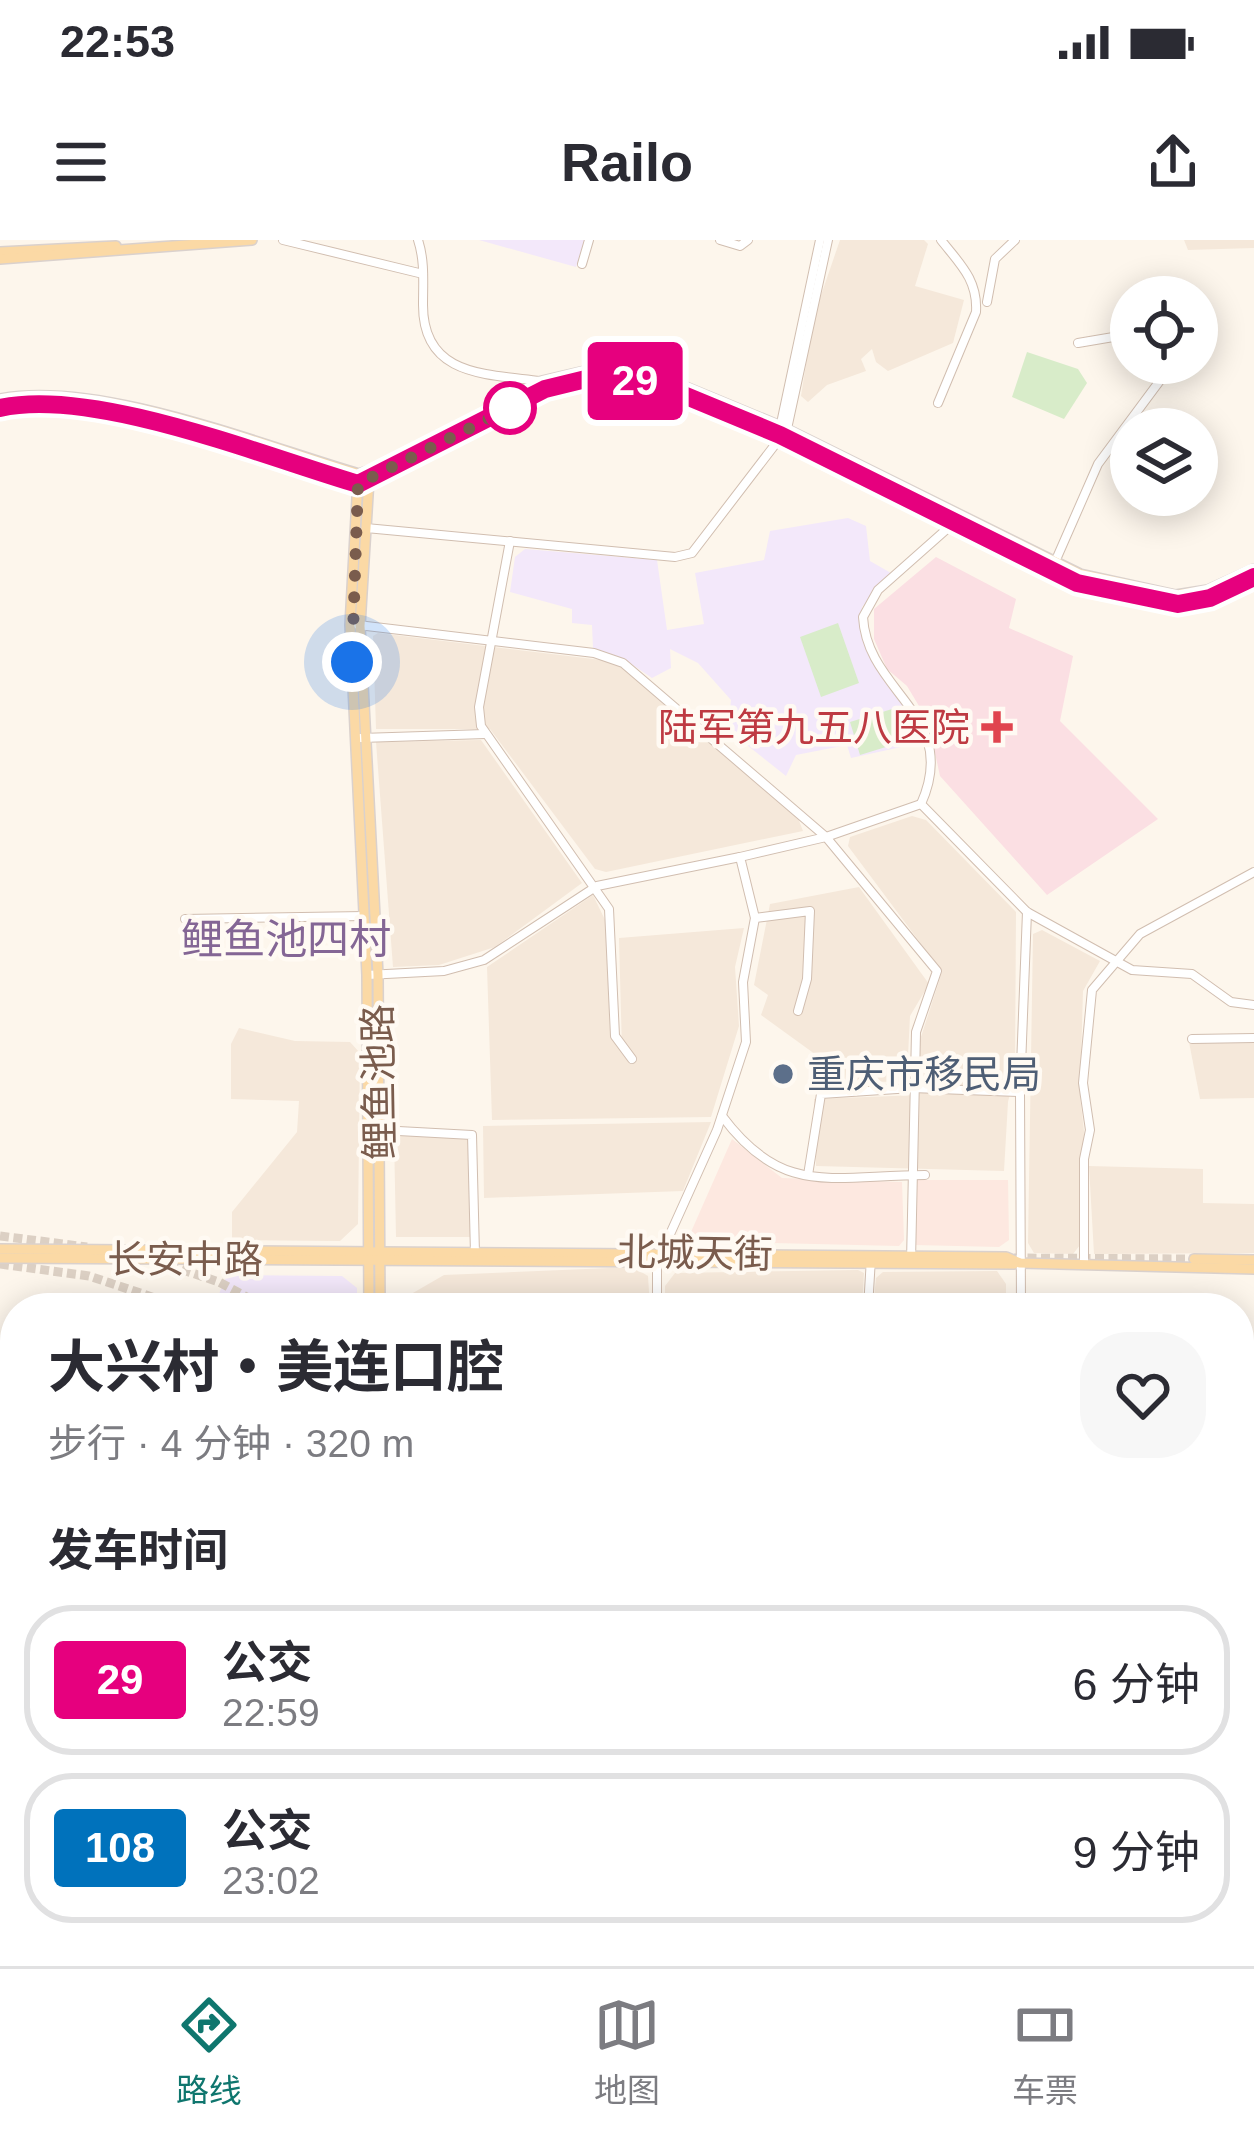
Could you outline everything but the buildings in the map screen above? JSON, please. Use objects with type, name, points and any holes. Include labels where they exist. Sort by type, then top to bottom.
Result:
[{"type":"main road","points":[[0,256],[212,240]]},
{"type":"main road","points":[[0,256],[252,240]]},
{"type":"main road","points":[[364,479],[542,382],[585,371],[636,374],[676,383],[782,430],[1077,583],[1148,601],[1203,600],[1254,573]]},
{"type":"main road","points":[[0,403],[93,399],[364,479],[545,389],[586,379],[653,384],[782,430]]},
{"type":"main road","name":"鲤鱼池路","points":[[355,625],[366,528],[364,479]]},
{"type":"main road","name":"鲤鱼池路","points":[[364,479],[355,625],[380,1130],[375,1255]]},
{"type":"main road","points":[[958,519],[1080,574],[1176,595],[1208,590],[1254,573]]},
{"type":"main road","name":"鲤鱼池路","points":[[360,738],[364,916],[373,975],[375,1255]]},
{"type":"main road","name":"长安中路","points":[[0,1249],[375,1255]]},
{"type":"main road","points":[[371,1293],[375,1255]]},
{"type":"main road","points":[[375,1255],[379,1293]]},
{"type":"main road","name":"北城天街","points":[[375,1255],[872,1261],[1006,1257],[1020,1263],[1254,1269]]},
{"type":"main road","name":"长安中路","points":[[0,1258],[375,1255]]},
{"type":"main road","points":[[1194,1259],[1254,1260]]},
{"type":"street","points":[[284,240],[423,274]]},
{"type":"street","points":[[418,240],[423,329],[442,356],[463,368],[542,382]]},
{"type":"street","points":[[582,264],[589,240]]},
{"type":"street","points":[[719,240],[740,246],[748,240]]},
{"type":"street","points":[[366,528],[687,555],[701,545],[782,430],[824,240]]},
{"type":"street","points":[[938,403],[977,301],[976,284],[941,240]]},
{"type":"street","points":[[987,302],[995,259],[1015,240]]},
{"type":"street","points":[[1078,343],[1110,338]]},
{"type":"street","points":[[1055,562],[1098,464],[1157,384]]},
{"type":"street","points":[[921,804],[930,775],[924,725],[878,668],[863,617],[878,590],[958,519]]},
{"type":"street","points":[[510,542],[478,707],[485,734],[596,886],[612,925],[615,1036],[632,1059]]},
{"type":"street","points":[[355,625],[594,653],[634,669],[826,837],[937,971],[916,1032],[911,1261]]},
{"type":"street","points":[[360,738],[485,734]]},
{"type":"street","points":[[373,975],[445,971],[484,959],[596,886],[826,837],[921,804]]},
{"type":"street","points":[[921,804],[1027,912],[1113,961],[1149,974],[1192,974],[1231,1002],[1254,1005]]},
{"type":"street","points":[[658,1293],[660,1258],[722,1116],[746,1042],[743,982],[755,918],[740,857]]},
{"type":"street","points":[[1084,1263],[1084,1160],[1090,1130],[1083,1083],[1091,997],[1113,961],[1150,926],[1254,872]]},
{"type":"street","points":[[755,918],[810,911],[807,979],[798,1011]]},
{"type":"street","points":[[1021,1293],[1019,1092],[1027,912]]},
{"type":"street","points":[[185,919],[364,916]]},
{"type":"street","points":[[1192,1039],[1254,1038]]},
{"type":"street","points":[[808,1175],[818,1096],[912,1088],[1019,1092]]},
{"type":"street","points":[[722,1116],[769,1166],[808,1175],[925,1175]]},
{"type":"street","points":[[380,1130],[472,1135],[475,1256]]},
{"type":"street","points":[[869,1293],[872,1261]]},
{"type":"shaded area","points":[[479,240],[585,240],[576,267]]},
{"type":"shaded area","points":[[840,240],[924,240],[928,244],[915,286],[964,300],[953,343],[888,371],[876,362],[872,349],[861,359],[866,371],[827,385],[808,402],[801,396],[817,307]]},
{"type":"shaded area","points":[[1184,240],[1254,240],[1254,248],[1188,250]]},
{"type":"shaded area","points":[[848,518],[866,526],[870,561],[891,573],[862,607],[860,628],[870,658],[914,714],[924,742],[851,758],[847,745],[796,755],[786,776],[728,730],[731,700],[698,663],[670,649],[671,668],[652,678],[624,659],[593,648],[592,625],[572,623],[572,609],[510,592],[515,557],[525,549],[657,560],[667,630],[704,624],[695,573],[764,560],[770,531]]},
{"type":"shaded area","name":"陆军第九五八医院","points":[[936,557],[1016,599],[1009,628],[1073,656],[1060,721],[1158,819],[1047,895],[940,776],[928,721],[907,686],[887,669],[874,639],[874,609]]},
{"type":"shaded area","points":[[373,636],[610,661],[640,678],[798,818],[803,831],[606,872],[595,869],[490,729],[376,729]]},
{"type":"shaded area","points":[[481,740],[582,883],[495,947],[439,965],[393,967],[376,742]]},
{"type":"shaded area","points":[[912,816],[926,820],[1016,912],[1015,1073],[1008,1102],[1004,1171],[816,1166],[814,1099],[919,1095],[920,1040],[942,972],[848,846],[850,837]]},
{"type":"shaded area","points":[[859,887],[929,984],[910,1016],[907,1076],[900,1082],[832,1081],[819,1057],[761,1015],[768,995],[754,985],[770,904]]},
{"type":"shaded area","points":[[593,895],[607,924],[610,1035],[622,1051],[619,938],[744,928],[735,967],[739,1026],[711,1117],[492,1120],[487,967]]},
{"type":"shaded area","points":[[1042,930],[1100,961],[1083,991],[1080,1245],[1073,1254],[1034,1253],[1028,1243],[1033,934]]},
{"type":"shaded area","points":[[239,1028],[295,1041],[350,1042],[360,1053],[358,1224],[340,1241],[232,1240],[232,1212],[297,1132],[299,1101],[231,1099],[231,1044]]},
{"type":"shaded area","points":[[1254,1040],[1254,1098],[1200,1099],[1189,1042]]},
{"type":"shaded area","points":[[711,1122],[683,1191],[484,1198],[483,1126]]},
{"type":"shaded area","points":[[464,1134],[472,1141],[472,1237],[396,1237],[394,1136]]},
{"type":"shaded area","points":[[732,1139],[782,1178],[902,1182],[904,1240],[899,1246],[687,1241]]},
{"type":"shaded area","points":[[1089,1166],[1203,1169],[1203,1203],[1254,1204],[1254,1253],[1094,1254]]},
{"type":"shaded area","points":[[915,1180],[1008,1180],[1009,1240],[999,1247],[915,1245]]},
{"type":"shaded area","points":[[633,1267],[648,1276],[649,1293],[413,1293],[444,1275]]},
{"type":"shaded area","points":[[997,1271],[1006,1293],[874,1293],[876,1278],[883,1272]]},
{"type":"shaded area","points":[[675,1273],[864,1273],[863,1293],[665,1293]]},
{"type":"shaded area","points":[[227,1275],[342,1276],[357,1288],[357,1293],[219,1293]]},
{"type":"green space","points":[[1027,352],[1078,369],[1087,383],[1064,419],[1012,397]]},
{"type":"green space","points":[[838,623],[859,683],[821,697],[800,637]]},
{"type":"green space","points":[[905,705],[915,738],[860,755],[850,722]]},
{"type":"tunnel","points":[[0,1236],[87,1247]]},
{"type":"tunnel","points":[[1014,1258],[1194,1259]]},
{"type":"tunnel","points":[[156,1261],[239,1293]]},
{"type":"tunnel","points":[[0,1264],[89,1276],[140,1293]]},
{"type":"bus line","name":"29","points":[[0,408],[39,402],[92,406],[358,484],[372,482],[545,389],[586,379],[618,379],[674,391],[780,435],[1077,583],[1178,604],[1210,598],[1254,577]]},
{"type":"place","name":"陆军第九五八医院","points":[[997,727]]},
{"type":"place","name":"重庆市移民局","points":[[783,1074]]},
{"type":"district","name":"鲤鱼池四村","points":[[286,939]]},
{"type":"route","points":[[352,662],[358,484],[372,482],[510,408]]}]
